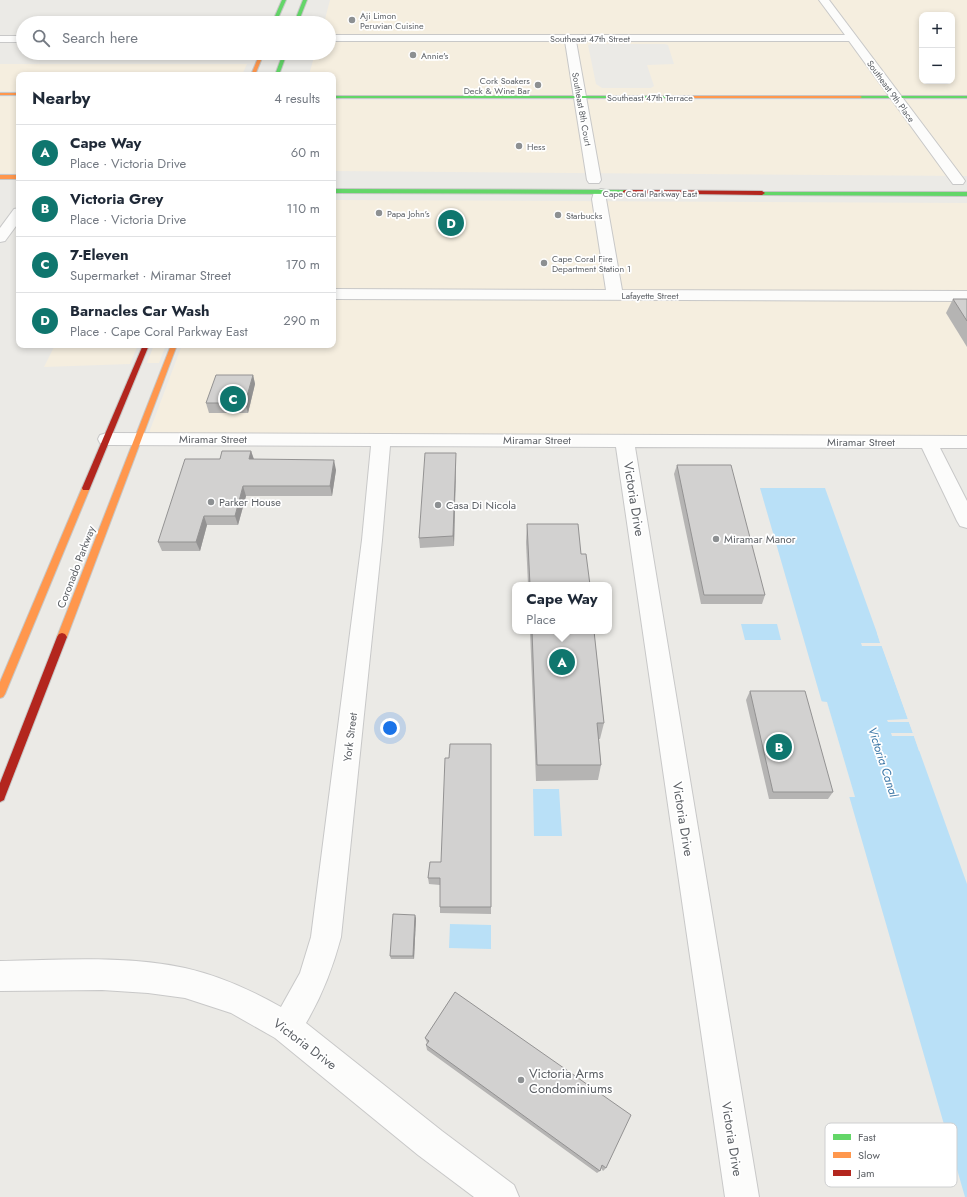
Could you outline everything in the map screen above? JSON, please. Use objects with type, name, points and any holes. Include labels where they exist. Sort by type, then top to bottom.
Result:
[{"type":"street","points":[[277,16],[284,0]]},
{"type":"street","points":[[298,0],[295,10],[300,13]]},
{"type":"street","points":[[299,16],[305,0]]},
{"type":"street","name":"Southeast 9th Place","points":[[824,0],[896,97],[963,181]]},
{"type":"street","name":"Southeast 47th Street","points":[[336,38],[851,38]]},
{"type":"street","points":[[0,39],[16,39]]},
{"type":"street","name":"Southeast 8th Court","points":[[570,39],[599,195],[615,295]]},
{"type":"street","points":[[254,72],[259,60]]},
{"type":"street","points":[[278,72],[282,60]]},
{"type":"street","points":[[0,94],[16,94]]},
{"type":"street","name":"Southeast 47th Terrace","points":[[336,97],[967,97]]},
{"type":"street","points":[[0,177],[16,177]]},
{"type":"street","points":[[942,181],[963,181]]},
{"type":"street","points":[[832,194],[848,189],[949,188],[963,181]]},
{"type":"street","points":[[455,192],[479,186],[580,185],[596,183],[609,188],[626,185],[692,185],[720,183]]},
{"type":"street","name":"Cape Coral Parkway East","points":[[336,191],[455,192],[596,183],[832,194],[967,194]]},
{"type":"street","points":[[0,238],[16,216]]},
{"type":"street","name":"Lafayette Street","points":[[336,294],[967,296]]},
{"type":"street","name":"Coronado Parkway","points":[[0,694],[145,348]]},
{"type":"street","name":"Coronado Parkway","points":[[0,797],[173,348]]},
{"type":"street","name":"Miramar Street","points":[[107,439],[967,442]]},
{"type":"street","name":"York Street","points":[[286,1027],[302,1002],[316,974],[326,937],[372,540],[381,439]]},
{"type":"street","name":"Victoria Drive","points":[[625,440],[742,1197]]},
{"type":"street","points":[[928,442],[967,521]]},
{"type":"street","name":"Victoria Drive","points":[[0,976],[132,976],[185,983],[240,1001],[286,1027],[430,1143],[502,1197]]},
{"type":"shaded area","points":[[330,0],[967,0],[967,95],[336,95],[336,72],[310,72],[313,60],[336,60],[336,16],[326,16]],"holes":[[[588,45],[668,45],[674,64],[647,65],[654,86],[651,88],[602,88],[596,84]]]},
{"type":"shaded area","points":[[0,64],[247,64],[243,72],[16,72],[16,91],[0,91]]},
{"type":"shaded area","points":[[0,97],[16,97],[16,174],[0,173]]},
{"type":"shaded area","points":[[336,100],[967,100],[967,176],[336,171]]},
{"type":"shaded area","points":[[336,200],[967,203],[967,446],[144,446],[181,348],[336,348]]},
{"type":"shaded area","points":[[54,348],[137,348],[130,364],[44,367]]},
{"type":"shaded area","points":[[153,348],[165,348],[159,363],[147,363]]},
{"type":"water","name":"Victoria Canal","points":[[760,488],[825,488],[967,884],[967,1197],[965,1197],[957,1169],[957,1123],[944,1123]]},
{"type":"water","points":[[741,624],[777,624],[781,640],[745,640]]},
{"type":"water","points":[[533,789],[559,789],[562,836],[534,836]]},
{"type":"water","points":[[450,924],[491,925],[491,949],[449,948]]},
{"type":"pier","points":[[877,633],[879,633],[921,751],[919,751],[914,736],[892,736],[891,733],[913,733],[909,722],[888,722],[887,720],[908,719],[882,646],[862,646],[861,643],[880,643]]},
{"type":"pier","points":[[819,701],[827,702],[855,797],[847,797]]},
{"type":"building","points":[[953,299],[967,299],[967,321]]},
{"type":"building","points":[[216,375],[253,375],[245,403],[206,403]]},
{"type":"building","name":"Parker House","points":[[222,451],[251,451],[249,459],[334,460],[330,486],[243,486],[235,516],[204,516],[196,542],[158,542],[185,459],[220,459]]},
{"type":"building","name":"Casa Di Nicola","points":[[425,453],[456,453],[453,536],[419,538]]},
{"type":"building","name":"Miramar Manor","points":[[677,465],[731,465],[765,595],[704,595]]},
{"type":"building","points":[[527,524],[578,524],[581,554],[586,554],[590,582],[530,582]]},
{"type":"building","points":[[532,634],[594,634],[604,723],[597,723],[601,765],[537,765]]},
{"type":"building","points":[[750,691],[805,691],[833,792],[773,792]]},
{"type":"building","points":[[450,744],[491,744],[491,907],[440,907],[440,878],[428,878],[430,862],[441,862],[445,758],[449,758]]},
{"type":"building","points":[[393,914],[415,915],[413,956],[390,956]]},
{"type":"building","name":"Victoria Arms Condominiums","points":[[455,992],[631,1115],[606,1168],[602,1165],[600,1171],[426,1045],[429,1041],[425,1038]]},
{"type":"traffic: fast","points":[[277,16],[284,0]]},
{"type":"traffic: fast","points":[[299,16],[305,0]]},
{"type":"traffic: fast","points":[[278,72],[282,60]]},
{"type":"traffic: fast","points":[[336,97],[694,97]]},
{"type":"traffic: fast","points":[[860,97],[967,97]]},
{"type":"traffic: fast","points":[[336,191],[625,192]]},
{"type":"traffic: fast","points":[[762,193],[967,194]]},
{"type":"traffic: slow","points":[[254,72],[259,60]]},
{"type":"traffic: slow","points":[[0,94],[16,94]]},
{"type":"traffic: slow","points":[[694,97],[860,97]]},
{"type":"traffic: slow","points":[[0,177],[16,177]]},
{"type":"traffic: slow","points":[[62,637],[173,348]]},
{"type":"traffic: slow","points":[[0,694],[86,488]]},
{"type":"traffic: jam","points":[[625,192],[762,193]]},
{"type":"traffic: jam","points":[[86,488],[145,348]]},
{"type":"traffic: jam","points":[[0,797],[62,637]]},
{"type":"place","name":"Aji Limon Peruvian Cuisine","points":[[352,20]]},
{"type":"place","name":"Annie's","points":[[413,55]]},
{"type":"place","name":"Cork Soakers Deck & Wine Bar","points":[[538,85]]},
{"type":"place","name":"Hess","points":[[519,146]]},
{"type":"place","name":"Papa John's","points":[[379,213]]},
{"type":"place","name":"Starbucks","points":[[558,215]]},
{"type":"place","name":"Barnacles Car Wash","points":[[451,223]]},
{"type":"place","name":"Cape Coral Fire Department Station 1","points":[[544,263]]},
{"type":"place","name":"7-Eleven","points":[[233,399]]},
{"type":"place","name":"Parker House","points":[[211,502]]},
{"type":"place","name":"Casa Di Nicola","points":[[438,505]]},
{"type":"place","name":"Miramar Manor","points":[[716,539]]},
{"type":"place","name":"Cape Way","points":[[562,662]]},
{"type":"place","name":"Victoria Grey","points":[[779,747]]},
{"type":"place","name":"Victoria Arms Condominiums","points":[[521,1080]]}]
